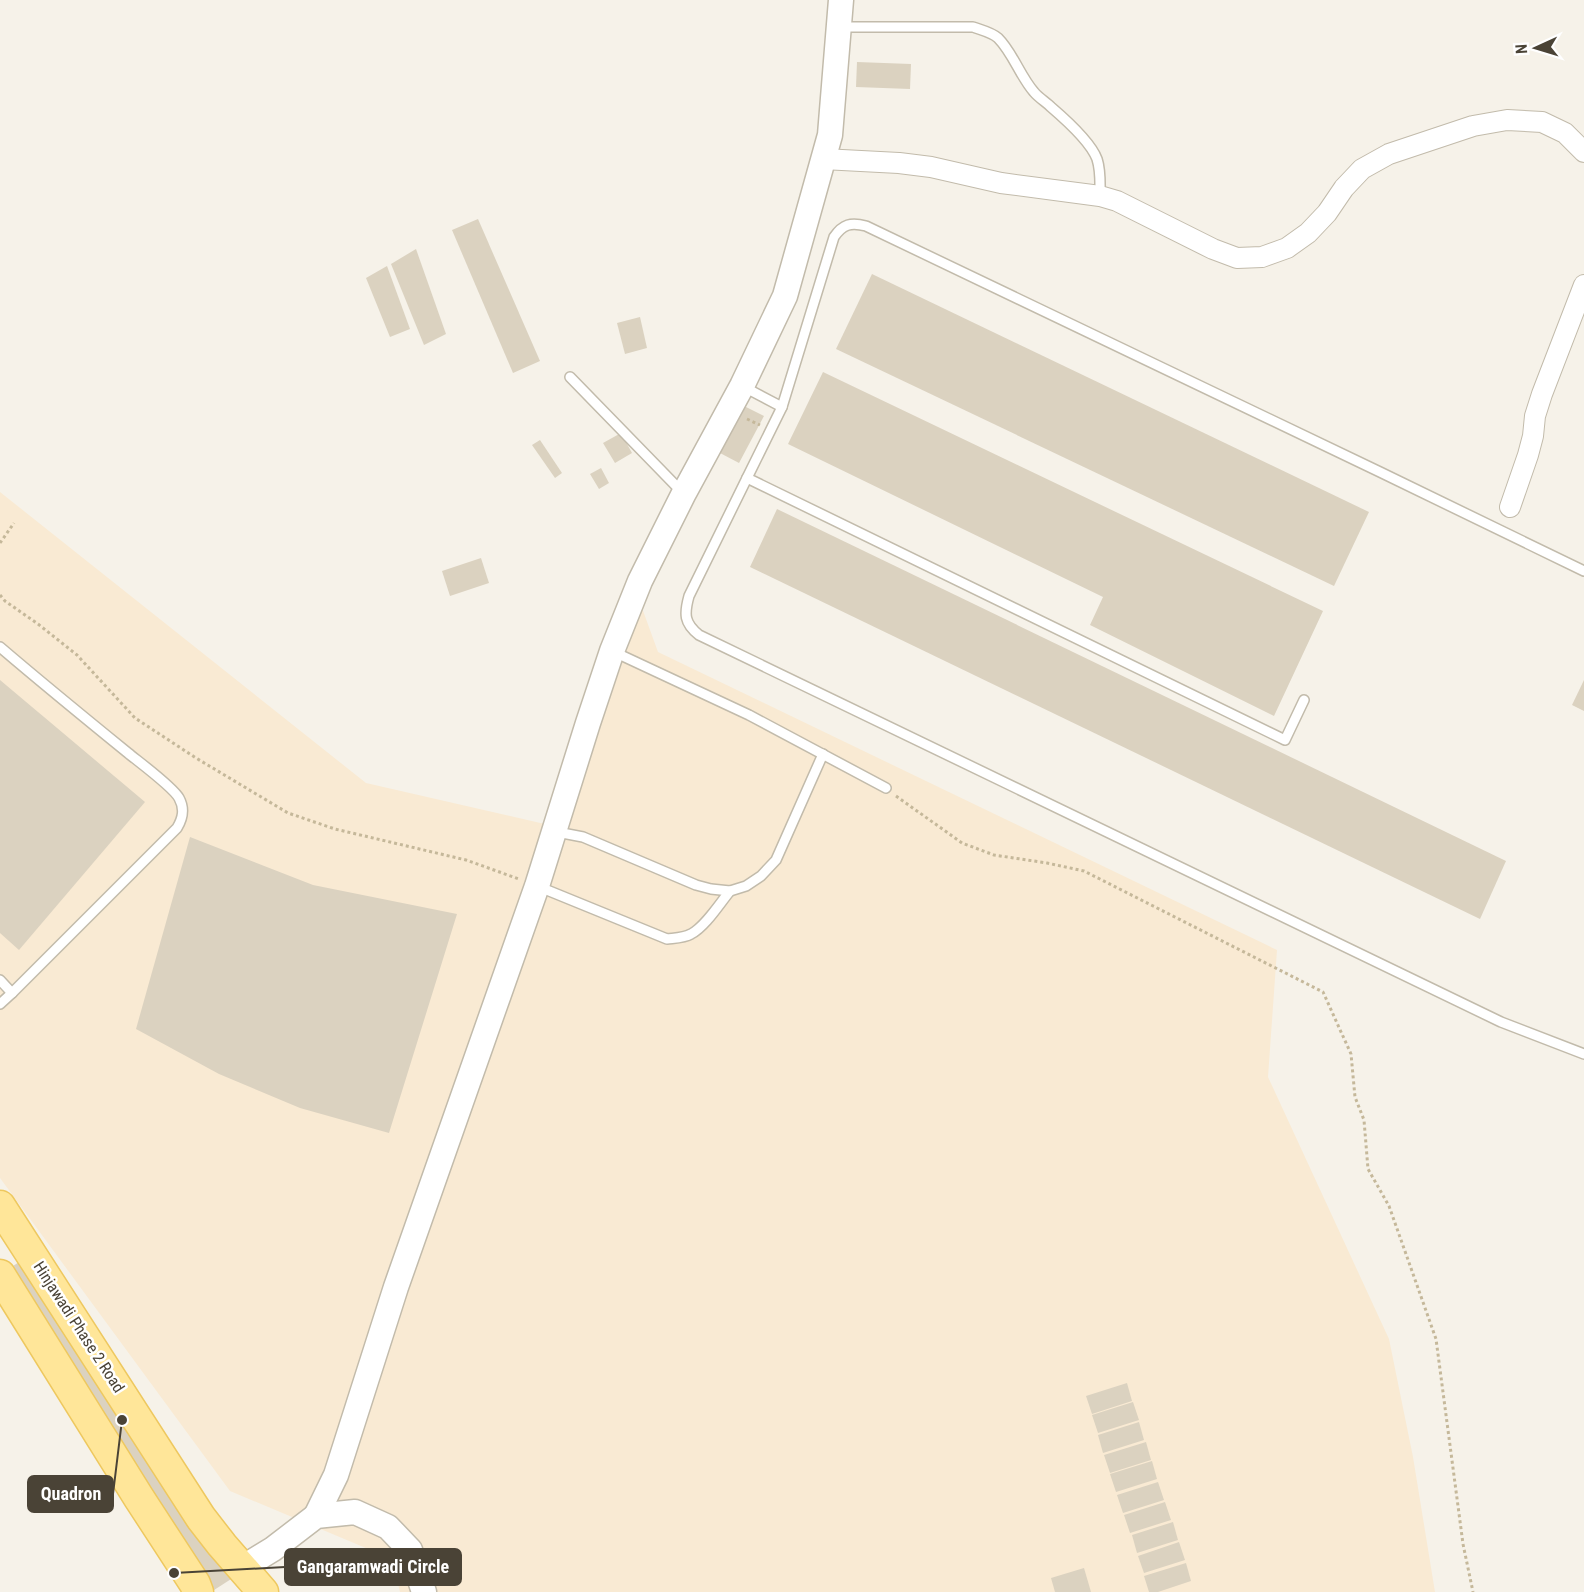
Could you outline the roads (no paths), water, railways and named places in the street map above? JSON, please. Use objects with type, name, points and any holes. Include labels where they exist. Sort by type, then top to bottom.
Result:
[{"type":"main road","name":"Hinjawadi Phase 2 Road","points":[[0,1206],[201,1518],[263,1592]]},
{"type":"main road","points":[[0,1275],[198,1592]]},
{"type":"street","points":[[242,1568],[273,1549],[316,1516],[336,1475],[396,1287],[537,886],[612,651],[640,582],[742,386],[785,296],[830,135],[841,0]]},
{"type":"street","points":[[823,159],[931,167],[1001,183],[1100,196],[1118,201],[1213,249],[1237,258],[1262,257],[1287,248],[1308,233],[1327,213],[1344,188],[1362,169],[1389,154],[1473,126],[1508,120],[1542,122],[1565,133],[1584,152]]},
{"type":"street","points":[[1510,507],[1530,446],[1535,416],[1542,394],[1584,285]]},
{"type":"street","points":[[316,1516],[355,1512],[388,1527],[410,1550],[424,1592]]},
{"type":"lane","points":[[839,27],[973,27],[988,32],[1006,48],[1035,93],[1090,146],[1097,160],[1100,196]]},
{"type":"lane","points":[[1584,572],[1359,461],[857,223],[848,224],[834,237],[782,407],[689,596],[686,607],[690,628],[699,635],[1501,1022],[1584,1054]]},
{"type":"lane","points":[[570,377],[684,494]]},
{"type":"lane","points":[[742,386],[782,407]]},
{"type":"lane","points":[[747,478],[1285,740],[1304,700]]},
{"type":"lane","points":[[0,647],[159,778],[179,796],[183,809],[182,819],[177,828],[0,1004]]},
{"type":"lane","points":[[612,651],[749,715],[886,788]]},
{"type":"lane","points":[[554,831],[583,837],[696,885],[730,891],[746,886],[761,876],[776,860],[823,754]]},
{"type":"lane","points":[[537,886],[667,939],[680,938],[692,933],[703,924],[730,891]]},
{"type":"lane","points":[[0,980],[12,993]]},
{"type":"place","name":"Quadron","points":[[122,1420]]},
{"type":"place","name":"Gangaramwadi Circle","points":[[174,1573]]}]
